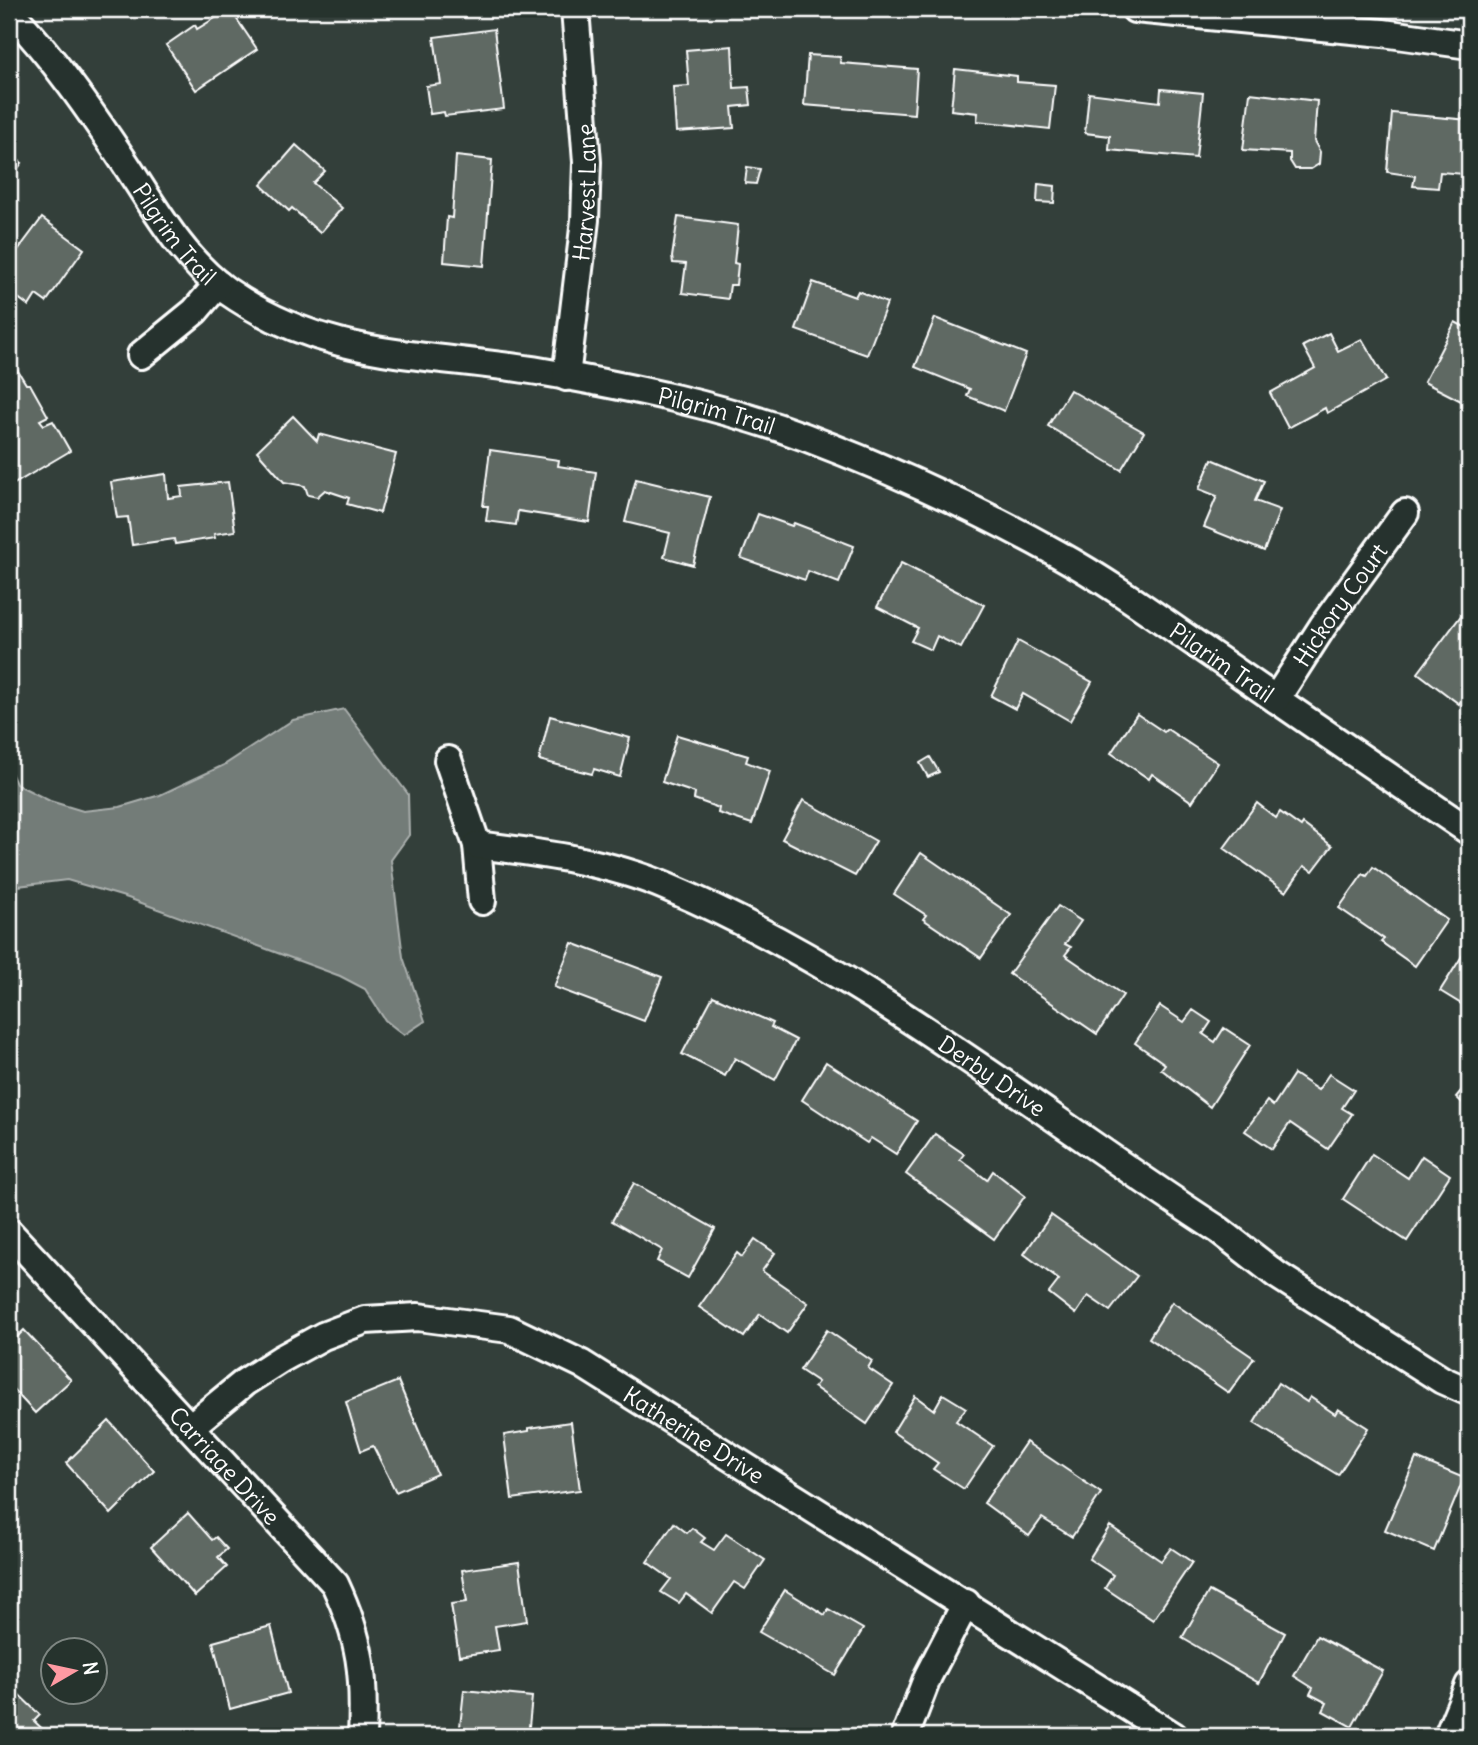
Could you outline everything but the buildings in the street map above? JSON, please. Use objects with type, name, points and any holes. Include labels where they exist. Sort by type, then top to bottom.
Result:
[{"type":"street","name":"Harvest Lane","points":[[566,377],[585,220],[587,162],[575,9]]},
{"type":"street","points":[[1135,9],[1383,33],[1469,45]]},
{"type":"street","name":"Pilgrim Trail","points":[[23,15],[192,260],[218,284],[260,312],[300,332],[335,343],[393,354],[566,377],[712,408],[803,437],[949,497],[1061,555],[1122,593],[1469,831]]},
{"type":"street","points":[[141,355],[195,311],[218,284]]},
{"type":"street","name":"Hickory Court","points":[[1276,699],[1323,626],[1405,513]]},
{"type":"street","points":[[448,760],[477,845],[482,901]]},
{"type":"street","name":"Derby Drive","points":[[477,845],[565,857],[665,886],[810,956],[1219,1230],[1277,1275],[1442,1380],[1469,1392]]},
{"type":"street","name":"Carriage Drive","points":[[9,1232],[335,1584],[353,1623],[365,1684],[362,1736]]},
{"type":"street","name":"Katherine Drive","points":[[190,1427],[245,1382],[281,1359],[323,1336],[365,1320],[418,1317],[509,1329],[582,1364],[966,1603],[1114,1701],[1174,1736]]},
{"type":"street","points":[[905,1736],[928,1676],[966,1603]]},
{"type":"street","points":[[1448,1736],[1469,1685]]},
{"type":"shaded area","points":[[344,709],[408,794],[409,835],[391,860],[403,957],[425,1021],[404,1035],[385,1020],[365,989],[340,976],[128,898],[67,880],[9,887],[9,768],[16,784],[50,801],[83,811],[120,807],[160,795],[224,765],[293,720]]}]
